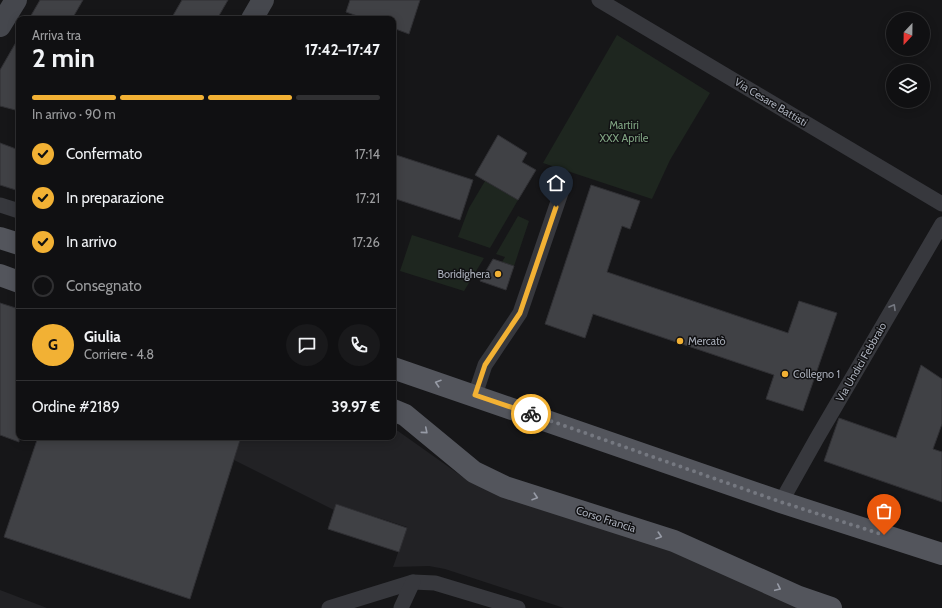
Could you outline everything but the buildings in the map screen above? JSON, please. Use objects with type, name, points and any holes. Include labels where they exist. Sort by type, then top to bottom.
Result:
[{"type":"main road","points":[[0,238],[16,243]]},
{"type":"main road","points":[[0,275],[16,281]]},
{"type":"main road","points":[[396,369],[475,395],[781,502],[942,554]]},
{"type":"main road","name":"Corso Francia","points":[[396,411],[405,415],[474,472],[505,487],[674,541],[799,597],[831,608]]},
{"type":"street","points":[[0,26],[16,0]]},
{"type":"street","points":[[254,16],[263,0]]},
{"type":"street","name":"Via Cesare Battisti","points":[[608,2],[942,204]]},
{"type":"street","points":[[475,395],[485,365],[520,313],[565,181]]},
{"type":"street","points":[[0,205],[16,210]]},
{"type":"street","name":"Via Undici Febbraio","points":[[781,502],[942,224]]},
{"type":"street","points":[[329,608],[413,582],[435,583],[518,608]]},
{"type":"street","points":[[401,608],[413,582]]},
{"type":"shaded area","points":[[396,430],[470,482],[653,541],[802,608],[564,608],[445,569],[429,566],[393,567],[407,527],[336,504],[334,510],[234,460],[240,440],[396,440]]},
{"type":"shaded area","points":[[0,590],[47,608],[0,608]]},
{"type":"green space","name":"Martiri XXX Aprile","points":[[617,35],[710,93],[670,160],[652,199],[543,163]]},
{"type":"green space","points":[[485,181],[518,200],[490,248],[458,237],[469,208]]},
{"type":"green space","points":[[518,216],[529,221],[514,266],[502,262],[505,257],[496,254]]},
{"type":"green space","points":[[412,235],[484,258],[464,291],[400,271]]},
{"type":"way so far","points":[[531,414],[781,502],[884,535]]},
{"type":"place","name":"Boridighera","points":[[498,274]]},
{"type":"place","name":"Mercatò","points":[[680,341]]},
{"type":"place","name":"Collegno 1","points":[[785,374]]},
{"type":"route","points":[[531,414],[475,395],[485,365],[520,313],[556,207]]}]
